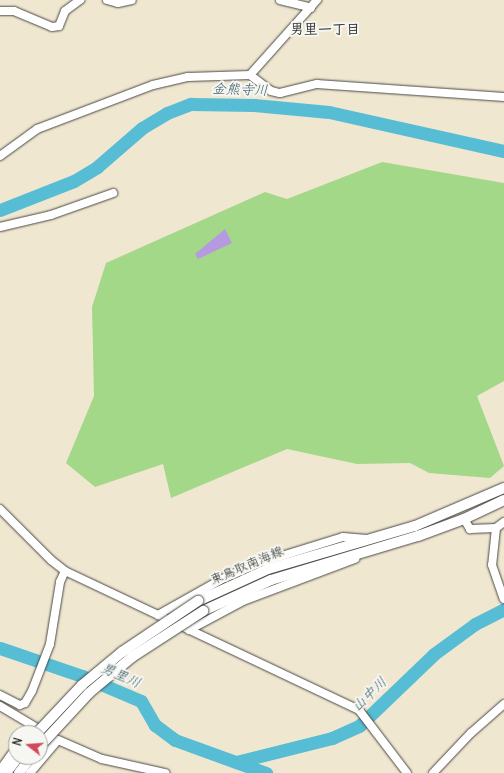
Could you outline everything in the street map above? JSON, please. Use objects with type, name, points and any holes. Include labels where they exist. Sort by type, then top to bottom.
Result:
[{"type":"main road","name":"東鳥取南海線","points":[[40,725],[82,685],[122,652],[198,602],[268,569],[415,526],[504,488]]},
{"type":"main road","name":"東鳥取南海線","points":[[48,737],[89,693],[132,657],[203,611],[271,580],[384,546],[464,519],[504,500]]},
{"type":"street","points":[[0,11],[14,11],[52,26],[59,26],[65,11],[80,0]]},
{"type":"street","points":[[107,0],[118,3],[132,0]]},
{"type":"street","points":[[280,0],[310,8]]},
{"type":"street","points":[[250,75],[317,0]]},
{"type":"street","points":[[0,156],[37,129],[153,85],[188,77],[250,75],[271,91],[280,93],[317,84],[504,97]]},
{"type":"street","points":[[0,227],[51,215],[112,193]]},
{"type":"street","points":[[0,509],[51,560],[66,571],[359,710],[406,773]]},
{"type":"street","points":[[464,519],[470,529],[496,528],[504,522]]},
{"type":"street","points":[[496,528],[492,564],[504,599]]},
{"type":"street","points":[[158,615],[220,580],[259,563],[343,537],[369,539]]},
{"type":"street","points":[[189,630],[243,600],[384,546]]},
{"type":"street","points":[[0,695],[20,705],[25,703],[32,691],[50,644],[60,582],[66,571]]},
{"type":"street","points":[[433,773],[470,733],[504,704]]},
{"type":"street","points":[[0,706],[28,725]]},
{"type":"street","points":[[48,736],[102,759],[165,773]]},
{"type":"street","points":[[30,773],[58,740]]},
{"type":"street","points":[[0,770],[8,759]]},
{"type":"green space","points":[[382,162],[504,183],[504,381],[477,396],[504,466],[490,478],[429,473],[410,463],[357,464],[287,449],[171,498],[163,464],[95,487],[66,463],[94,396],[92,307],[106,263],[265,192],[287,199]]},
{"type":"building","points":[[225,229],[232,243],[198,259],[195,254]]},
{"type":"waterway","name":"金熊寺川","points":[[0,210],[74,181],[97,167],[142,128],[167,113],[191,104],[254,105],[329,112],[504,151]]},
{"type":"waterway","name":"山中川","points":[[236,762],[332,738],[359,726],[434,654],[475,624],[504,609]]},
{"type":"waterway","name":"男里川","points":[[0,648],[82,676],[141,701],[155,725],[175,740],[266,773]]},
{"type":"district","name":"男里一丁目","points":[[325,29]]}]
